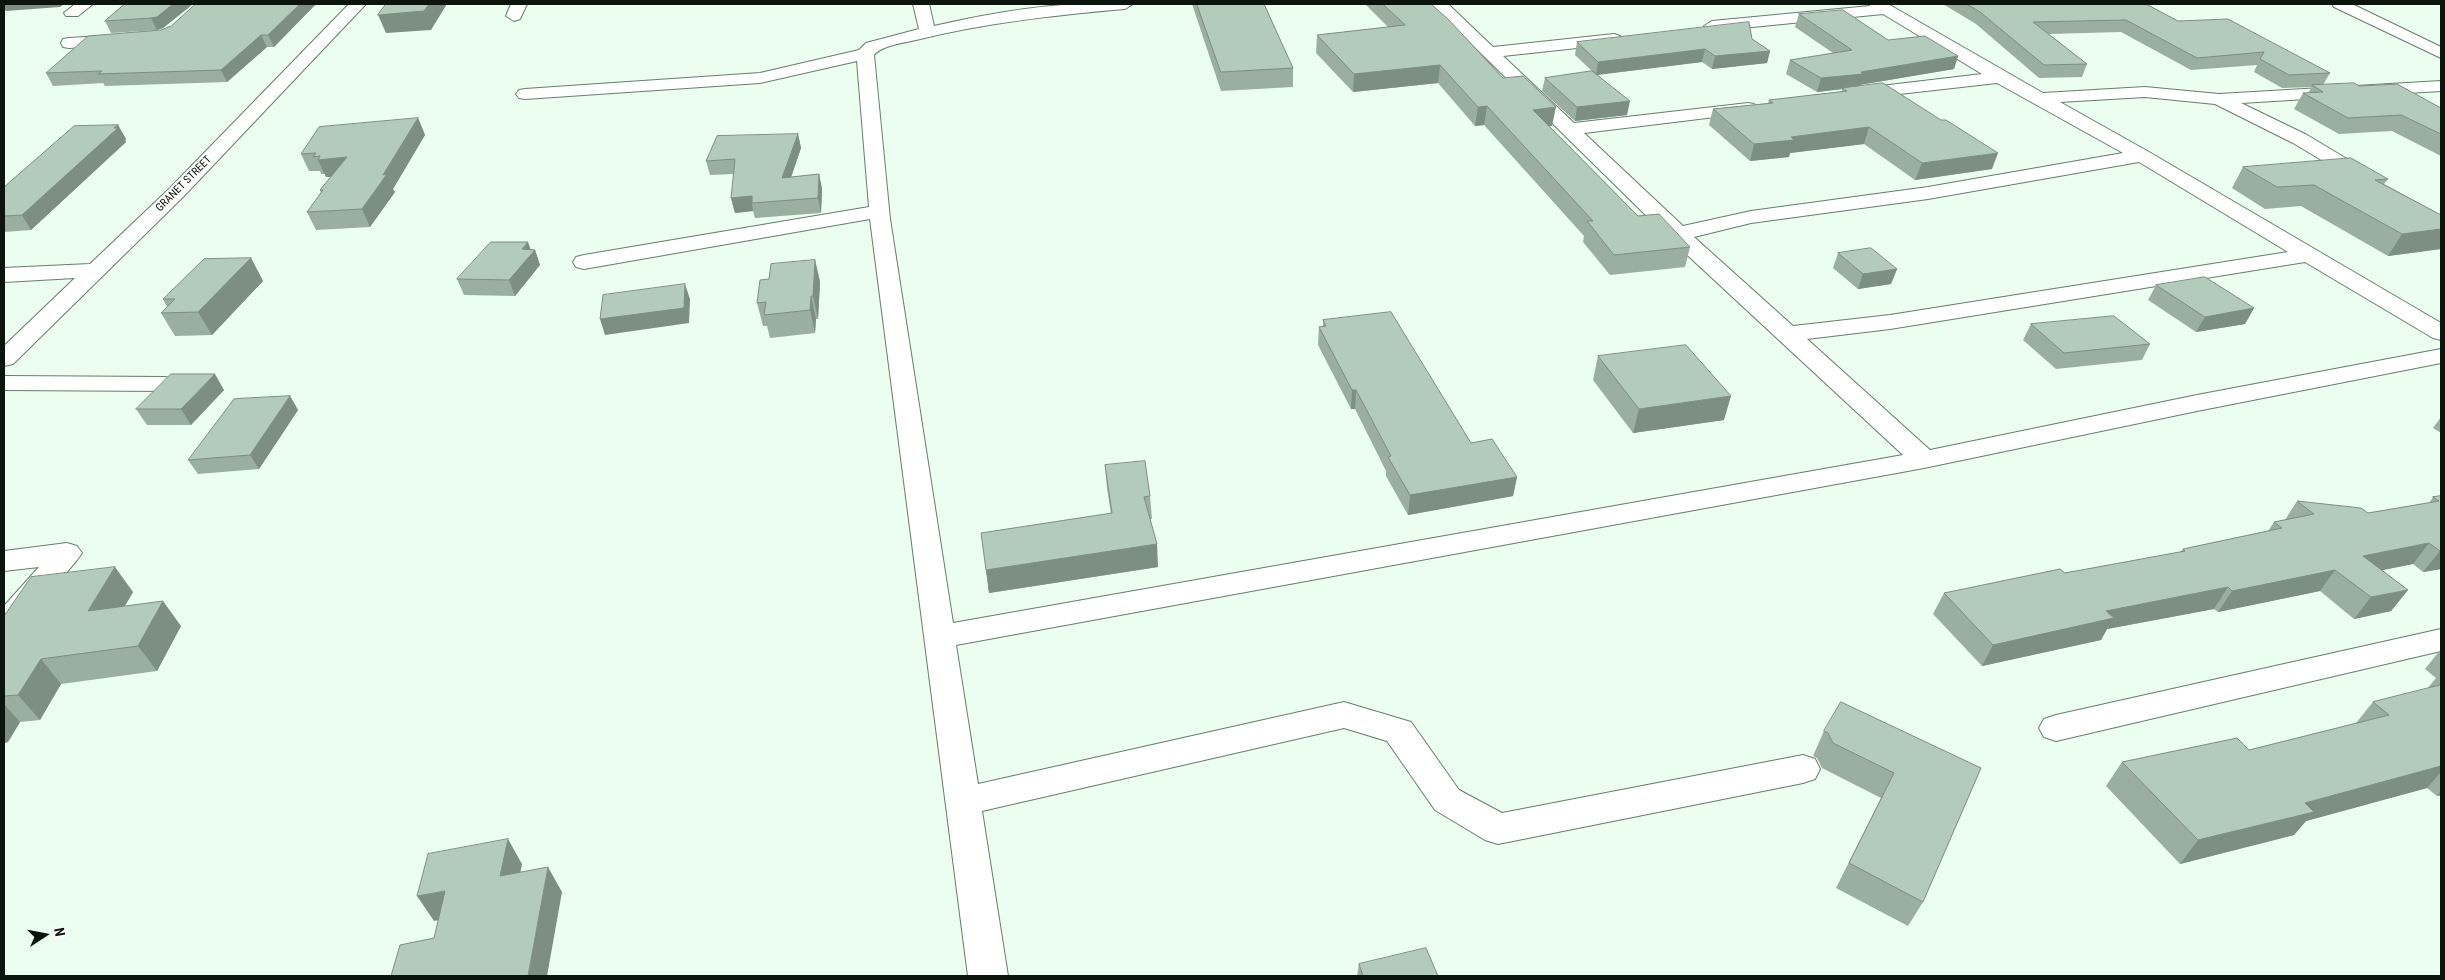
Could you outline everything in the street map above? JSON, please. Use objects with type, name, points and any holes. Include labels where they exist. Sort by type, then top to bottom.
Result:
[{"type":"street","name":"GRANET STREET","points":[[4,359],[176,192],[358,4]]},
{"type":"street","points":[[921,4],[927,30]]},
{"type":"street","points":[[524,94],[760,78],[865,54],[872,47],[927,30],[1008,15],[1125,4]]},
{"type":"street","points":[[1439,4],[1678,234],[1924,460]]},
{"type":"street","points":[[2340,4],[2441,53]]},
{"type":"street","points":[[1696,29],[1882,6],[2000,77],[2142,156],[2441,332]]},
{"type":"street","points":[[1489,52],[1630,37]]},
{"type":"street","points":[[69,43],[133,39]]},
{"type":"street","points":[[865,54],[879,211],[988,976]]},
{"type":"street","points":[[1834,97],[2000,77]]},
{"type":"street","points":[[2040,99],[2090,94],[2145,92],[2219,99],[2302,93],[2437,89]]},
{"type":"street","points":[[2219,99],[2300,139],[2384,189]]},
{"type":"street","points":[[1571,129],[1766,105]]},
{"type":"street","points":[[1678,234],[1751,217],[1928,193],[2142,156]]},
{"type":"street","points":[[584,262],[879,211]]},
{"type":"street","points":[[1788,334],[1890,322],[2309,255]]},
{"type":"street","points":[[4,275],[96,270]]},
{"type":"street","points":[[940,637],[1924,460],[2197,403],[2441,356]]},
{"type":"street","points":[[4,383],[165,384]]},
{"type":"street","points":[[4,561],[67,553],[4,626]]},
{"type":"street","points":[[2056,728],[2441,640]]},
{"type":"street","points":[[964,801],[1344,715],[1399,731],[1447,800],[1498,829],[1803,769]]},
{"type":"building","points":[[125,4],[173,4],[157,17],[105,21]]},
{"type":"building","points":[[196,4],[300,4],[268,35],[261,35],[221,70],[98,74],[102,71],[46,73],[88,36],[161,30],[171,26]]},
{"type":"building","points":[[386,4],[429,4],[424,11],[378,15]]},
{"type":"building","points":[[1197,4],[1264,4],[1293,68],[1221,72]]},
{"type":"building","points":[[1383,4],[1431,4],[1449,20],[1503,78],[1523,76],[1556,107],[1533,110],[1638,216],[1659,214],[1690,247],[1614,255],[1587,221],[1593,221],[1487,106],[1478,107],[1440,65],[1354,74],[1317,35],[1405,25]]},
{"type":"building","points":[[1967,4],[2146,4],[2178,21],[2228,19],[2330,73],[2289,75],[2260,59],[2264,52],[2197,58],[2126,20],[2033,22],[2087,64],[2044,65],[1980,12]]},
{"type":"building","points":[[1843,10],[1888,40],[1925,36],[1958,56],[1861,72],[1863,74],[1821,78],[1790,60],[1852,50],[1799,14]]},
{"type":"building","points":[[1749,22],[1752,39],[1770,51],[1715,56],[1705,49],[1598,62],[1577,42]]},
{"type":"building","points":[[1592,71],[1630,101],[1577,107],[1545,78]]},
{"type":"building","points":[[1883,83],[1998,153],[1922,163],[1869,127],[1791,137],[1794,140],[1754,144],[1713,109],[1773,103],[1769,100],[1847,91],[1843,88]]},
{"type":"building","points":[[2354,83],[2359,86],[2397,84],[2441,108],[2441,134],[2401,115],[2348,118],[2303,93],[2323,92],[2312,85]]},
{"type":"building","points":[[418,118],[383,175],[387,174],[362,209],[307,212],[323,190],[320,190],[347,157],[318,160],[320,156],[313,157],[316,153],[301,154],[319,127]]},
{"type":"building","points":[[118,125],[114,128],[118,128],[22,215],[4,216],[4,187],[74,126]]},
{"type":"building","points":[[798,134],[782,178],[819,174],[818,198],[752,203],[752,196],[731,198],[735,159],[706,161],[717,136]]},
{"type":"building","points":[[2351,158],[2388,179],[2375,180],[2441,215],[2441,229],[2402,234],[2314,185],[2277,187],[2243,167]]},
{"type":"building","points":[[491,242],[528,242],[522,249],[535,250],[509,280],[457,279]]},
{"type":"building","points":[[1871,248],[1897,269],[1863,274],[1838,253]]},
{"type":"building","points":[[251,258],[198,312],[161,313],[175,299],[163,299],[204,259]]},
{"type":"building","points":[[815,260],[813,296],[811,296],[810,310],[764,315],[766,302],[757,303],[760,280],[769,279],[771,264]]},
{"type":"building","points":[[2205,277],[2254,308],[2205,317],[2156,285]]},
{"type":"building","points":[[685,284],[684,308],[600,319],[603,295]]},
{"type":"building","points":[[1391,312],[1471,443],[1492,439],[1517,477],[1410,495],[1388,457],[1391,456],[1356,390],[1352,390],[1319,327],[1326,326],[1323,320]]},
{"type":"building","points":[[2114,316],[2150,344],[2064,353],[2031,324]]},
{"type":"building","points":[[1686,345],[1731,396],[1639,409],[1598,356]]},
{"type":"building","points":[[171,374],[215,374],[181,409],[136,409]]},
{"type":"building","points":[[290,396],[250,455],[188,460],[234,399]]},
{"type":"building","points":[[1145,461],[1150,496],[1144,497],[1157,544],[986,570],[981,533],[1112,513],[1105,465]]},
{"type":"building","points":[[2441,496],[2441,551],[2429,543],[2363,556],[2408,590],[2371,597],[2335,570],[2232,591],[2228,587],[2106,611],[2114,618],[1993,645],[1944,593],[2060,569],[2065,573],[2185,551],[2183,549],[2282,528],[2274,522],[2314,514],[2297,501],[2361,508],[2368,513],[2439,501],[2433,497]]},
{"type":"building","points":[[115,567],[88,611],[163,601],[138,646],[41,659],[18,695],[4,696],[4,616],[31,577]]},
{"type":"building","points":[[2441,685],[2441,766],[2305,803],[2314,812],[2198,840],[2122,762],[2237,738],[2249,750],[2389,715],[2373,702]]},
{"type":"building","points":[[1841,702],[1981,768],[1923,902],[1849,863],[1894,773],[1833,743],[1828,733],[1824,731]]},
{"type":"building","points":[[508,839],[500,876],[548,867],[528,976],[391,976],[400,945],[434,938],[445,891],[417,896],[428,854]]},
{"type":"building","points":[[1426,948],[1438,976],[1363,976],[1359,964]]}]
